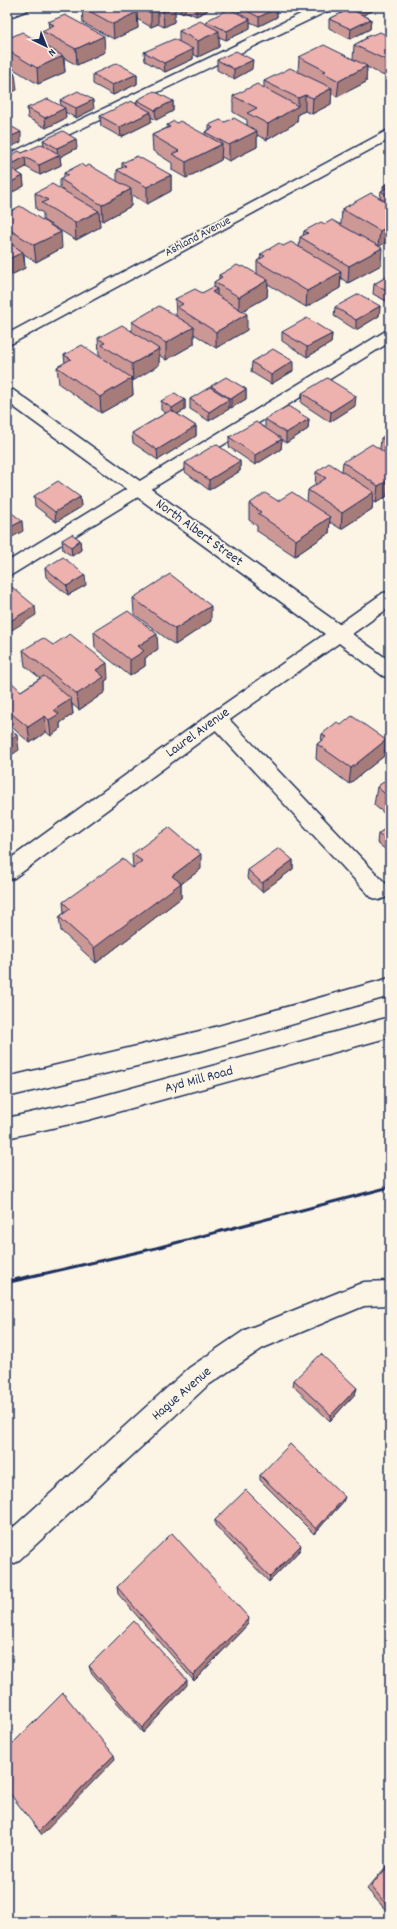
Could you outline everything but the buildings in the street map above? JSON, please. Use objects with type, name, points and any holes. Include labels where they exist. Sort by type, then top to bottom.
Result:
[{"type":"street","points":[[7,14],[23,7]]},
{"type":"street","points":[[7,160],[325,7]]},
{"type":"street","name":"Ashland Avenue","points":[[7,340],[390,133]]},
{"type":"street","points":[[7,570],[390,335]]},
{"type":"street","name":"North Albert Street","points":[[7,394],[390,671]]},
{"type":"street","name":"Laurel Avenue","points":[[7,872],[217,719],[390,598]]},
{"type":"street","points":[[217,719],[379,891]]},
{"type":"street","points":[[7,1087],[204,1040],[390,987]]},
{"type":"street","name":"Ayd Mill Road","points":[[7,1128],[88,1110],[390,1027]]},
{"type":"street","name":"Hague Avenue","points":[[7,1552],[198,1376],[254,1339],[364,1294],[390,1293]]},
{"type":"railway","points":[[38,1275],[156,1248],[390,1187]]},
{"type":"railway","points":[[7,1282],[43,1274]]}]
